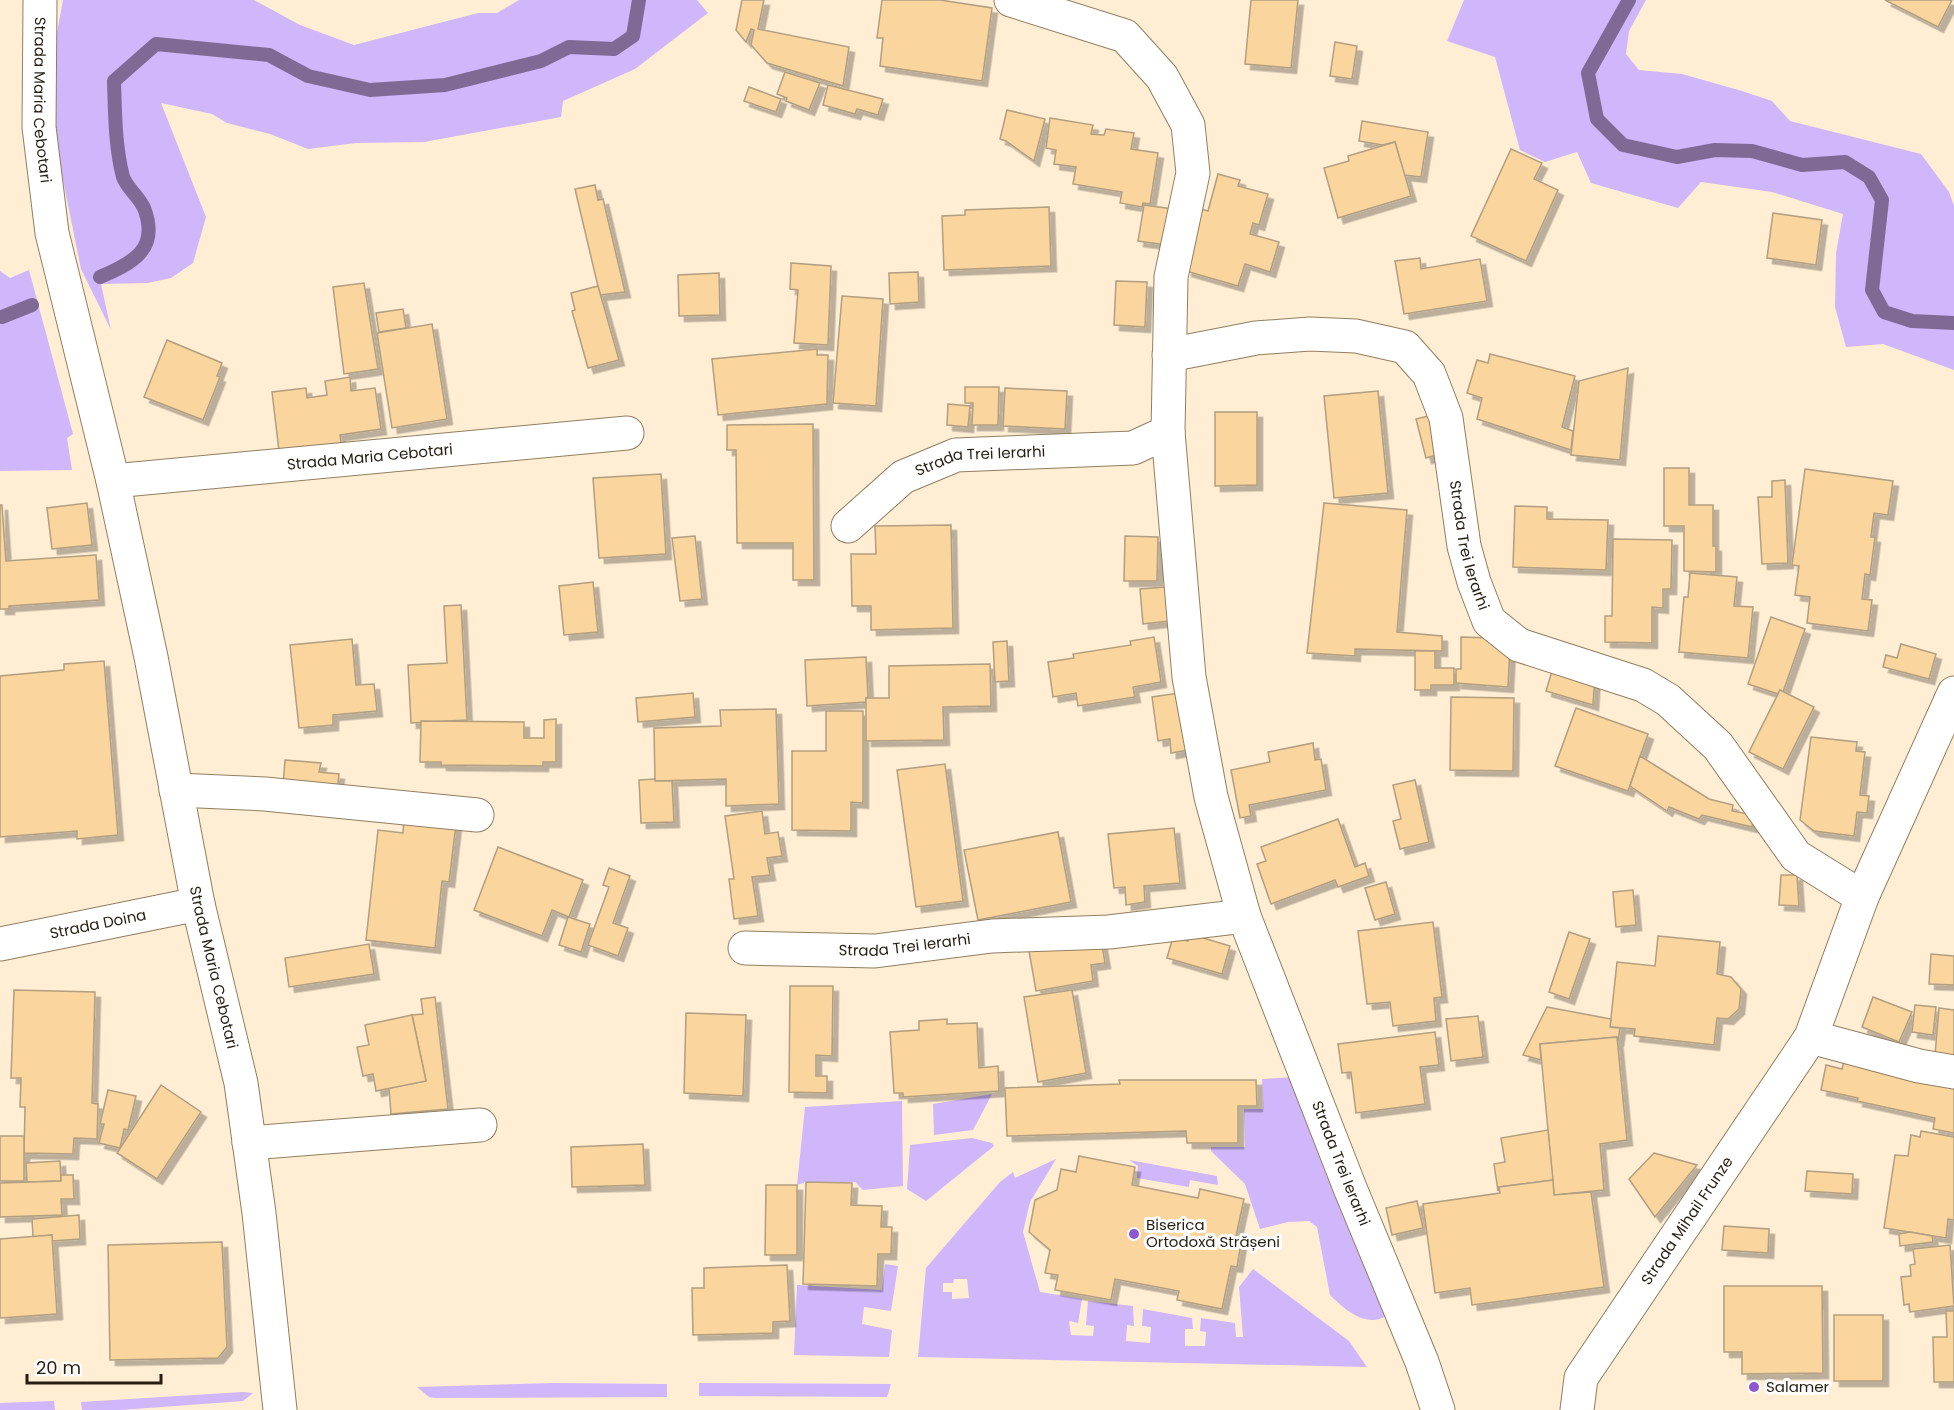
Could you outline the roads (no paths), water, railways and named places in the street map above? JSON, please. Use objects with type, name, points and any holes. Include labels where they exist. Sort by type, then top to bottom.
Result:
[{"type":"street","name":"Strada Maria Cebotari","points":[[40,0],[39,127],[52,233],[113,481],[151,657],[198,904],[241,1083],[280,1410]]},
{"type":"street","name":"Strada Trei Ierarhi","points":[[1011,0],[1125,36],[1162,77],[1188,125],[1193,173],[1171,277],[1168,432],[1189,677],[1211,797],[1244,916],[1350,1188],[1422,1362],[1438,1410]]},
{"type":"street","name":"Strada Trei Ierarhi","points":[[1169,355],[1256,338],[1310,334],[1356,336],[1405,347],[1429,374],[1446,418],[1464,546],[1473,582],[1489,621],[1519,645],[1643,685],[1668,700],[1718,746],[1796,856],[1862,897]]},
{"type":"street","name":"Strada Trei Ierarhi","points":[[848,526],[903,477],[956,455],[1133,448],[1168,432]]},
{"type":"street","name":"Strada Maria Cebotari","points":[[113,481],[627,433]]},
{"type":"street","name":"Strada Mihail Frunze","points":[[1577,1410],[1581,1378],[1811,1037],[1862,897],[1954,693]]},
{"type":"street","points":[[176,790],[265,794],[477,815]]},
{"type":"street","name":"Strada Doina","points":[[0,944],[198,904]]},
{"type":"street","name":"Strada Trei Ierarhi","points":[[745,948],[875,951],[992,936],[1109,932],[1244,916]]},
{"type":"street","points":[[1811,1037],[1919,1066],[1954,1072]]},
{"type":"street","points":[[249,1143],[480,1125]]},
{"type":"waterway","points":[[100,277],[133,260],[146,244],[149,234],[144,208],[125,181],[120,165],[114,81],[156,44],[269,55],[308,76],[370,90],[445,85],[541,61],[569,47],[614,49],[633,36],[639,0]]},
{"type":"waterway","points":[[1629,0],[1588,73],[1597,119],[1623,145],[1677,157],[1715,150],[1752,151],[1802,165],[1845,162],[1869,177],[1882,200],[1872,290],[1884,312],[1912,321],[1954,323]]},
{"type":"waterway","points":[[2,317],[32,305]]},
{"type":"place","name":"Biserica Ortodoxă Strășeni","points":[[1134,1234]]},
{"type":"place","name":"Salamer","points":[[1754,1387]]}]
